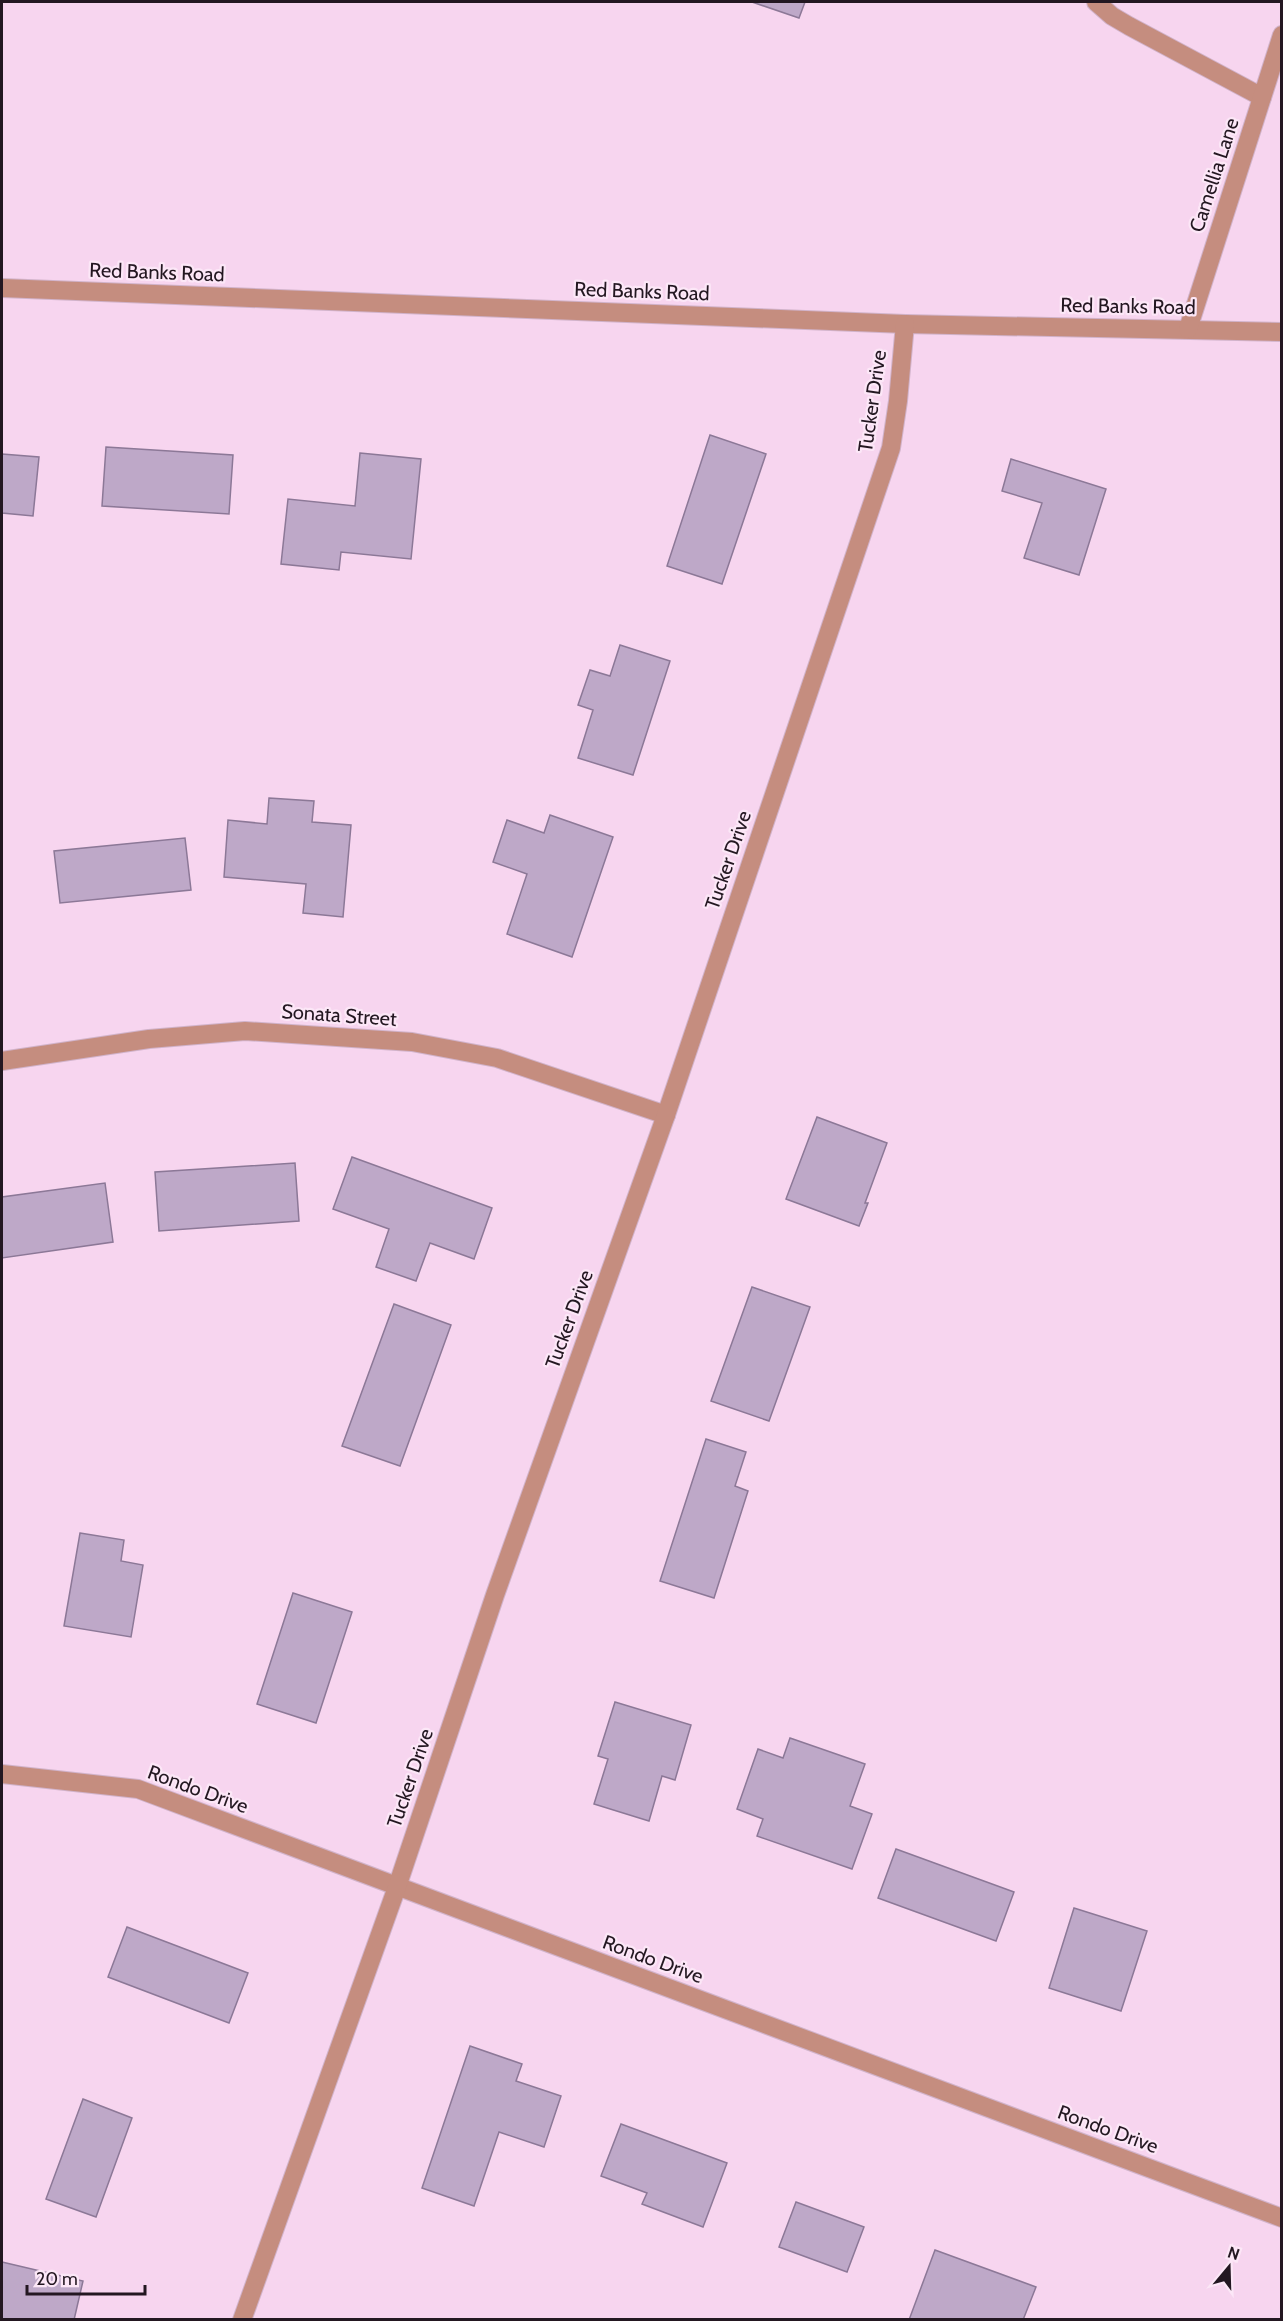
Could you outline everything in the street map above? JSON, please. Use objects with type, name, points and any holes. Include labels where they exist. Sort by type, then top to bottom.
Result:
[{"type":"street","points":[[1096,2],[1112,16],[1262,97]]},
{"type":"street","name":"Camellia Lane","points":[[1188,329],[1281,35]]},
{"type":"street","name":"Red Banks Road","points":[[2,288],[905,324],[1281,332]]},
{"type":"street","name":"Tucker Drive","points":[[242,2319],[397,1887],[495,1595],[666,1115],[891,448],[905,324]]},
{"type":"street","name":"Sonata Street","points":[[2,1061],[149,1040],[245,1031],[412,1042],[497,1058],[666,1115]]},
{"type":"street","name":"Rondo Drive","points":[[2,1774],[138,1789],[1281,2218]]},
{"type":"building","points":[[752,2],[805,2],[799,18]]},
{"type":"building","points":[[710,435],[766,454],[722,584],[667,566]]},
{"type":"building","points":[[106,447],[233,455],[229,514],[102,506]]},
{"type":"building","points":[[360,453],[421,459],[411,559],[341,552],[339,570],[281,564],[288,499],[355,506]]},
{"type":"building","points":[[2,454],[39,457],[33,516],[2,513]]},
{"type":"building","points":[[1011,459],[1106,489],[1079,575],[1024,558],[1042,503],[1002,491]]},
{"type":"building","points":[[620,645],[670,661],[633,775],[578,758],[593,710],[578,705],[590,670],[610,676]]},
{"type":"building","points":[[269,798],[314,801],[312,822],[351,825],[343,917],[303,913],[306,884],[224,877],[228,820],[267,824]]},
{"type":"building","points":[[550,815],[613,837],[572,957],[507,934],[527,874],[493,862],[507,820],[544,833]]},
{"type":"building","points":[[185,838],[191,890],[60,903],[54,851]]},
{"type":"building","points":[[817,1117],[887,1143],[859,1226],[786,1199]]},
{"type":"building","points":[[352,1157],[492,1208],[474,1259],[430,1243],[416,1281],[376,1267],[389,1229],[333,1209]]},
{"type":"building","points":[[295,1163],[299,1221],[159,1231],[155,1172]]},
{"type":"building","points":[[105,1183],[113,1242],[2,1258],[2,1197]]},
{"type":"building","points":[[752,1287],[810,1307],[769,1421],[711,1401]]},
{"type":"building","points":[[394,1304],[451,1325],[400,1466],[342,1446]]},
{"type":"building","points":[[706,1439],[746,1452],[735,1486],[748,1491],[714,1598],[660,1581]]},
{"type":"building","points":[[80,1533],[124,1540],[121,1561],[143,1565],[131,1637],[64,1626]]},
{"type":"building","points":[[293,1593],[352,1612],[316,1723],[257,1704]]},
{"type":"building","points":[[615,1702],[691,1725],[675,1780],[662,1776],[649,1821],[594,1804],[608,1759],[598,1756]]},
{"type":"building","points":[[790,1738],[865,1764],[850,1806],[872,1814],[852,1869],[757,1836],[763,1819],[737,1809],[758,1749],[783,1758]]},
{"type":"building","points":[[896,1849],[1014,1892],[996,1941],[878,1898]]},
{"type":"building","points":[[1074,1908],[1147,1931],[1121,2011],[1049,1988]]},
{"type":"building","points":[[127,1927],[248,1973],[229,2023],[108,1977]]},
{"type":"building","points":[[470,2046],[522,2064],[516,2081],[561,2096],[544,2147],[499,2132],[474,2206],[422,2188]]},
{"type":"building","points":[[83,2099],[132,2118],[96,2217],[46,2199]]},
{"type":"building","points":[[621,2124],[727,2163],[703,2227],[642,2204],[647,2193],[601,2176]]},
{"type":"building","points":[[796,2202],[864,2227],[847,2272],[779,2247]]},
{"type":"building","points":[[935,2250],[1036,2287],[1023,2320],[909,2320]]},
{"type":"building","points":[[2,2262],[83,2281],[74,2320],[2,2320]]}]
